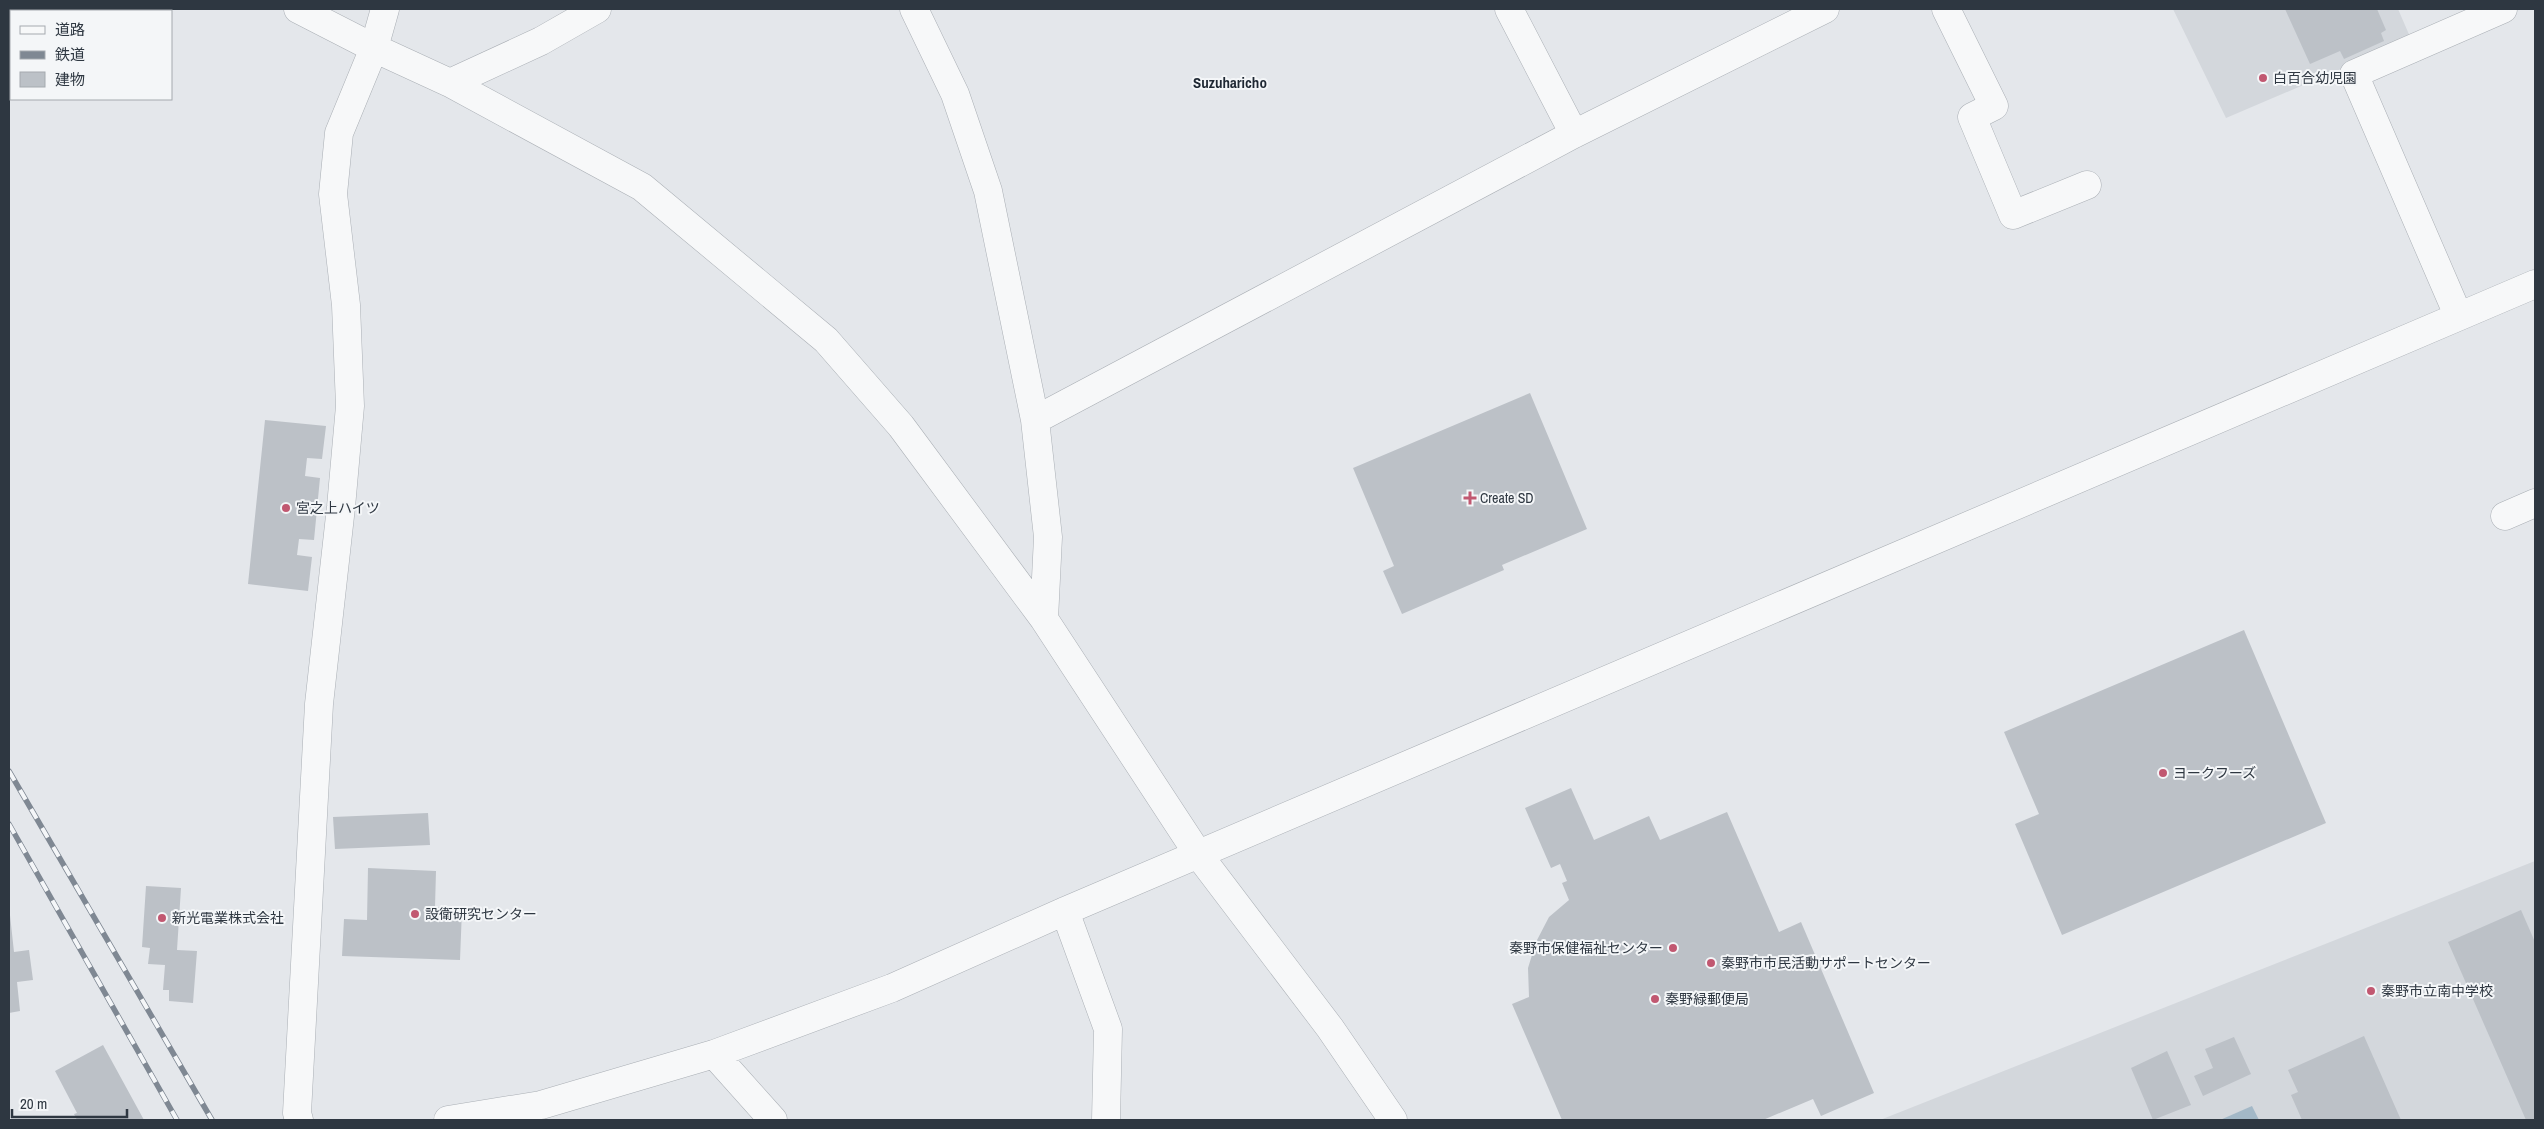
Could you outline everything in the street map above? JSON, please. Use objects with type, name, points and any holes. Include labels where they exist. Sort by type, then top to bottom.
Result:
[{"type":"street","points":[[298,9],[374,48],[450,83],[642,187],[826,340],[901,426],[1044,619],[1198,854],[1330,1028],[1393,1120]]},
{"type":"street","points":[[299,1120],[297,1113],[319,704],[342,507],[350,406],[346,305],[332,194],[339,133],[374,48],[386,9]]},
{"type":"street","points":[[450,83],[542,41],[598,9]]},
{"type":"street","points":[[914,9],[955,94],[988,191],[1034,420],[1048,537],[1044,619]]},
{"type":"street","points":[[1509,9],[1574,134]]},
{"type":"street","points":[[1034,420],[1574,134],[1825,9]]},
{"type":"street","points":[[1946,9],[1994,106],[1972,117],[2013,215],[2087,185]]},
{"type":"street","points":[[2458,316],[2354,74],[2503,9]]},
{"type":"street","points":[[448,1120],[540,1113],[714,1054],[892,988],[1198,854],[2535,284]]},
{"type":"street","points":[[2505,516],[2535,503]]},
{"type":"street","points":[[1065,911],[1108,1029],[1106,1120]]},
{"type":"street","points":[[714,1054],[773,1120]]},
{"type":"shaded area","name":"白百合幼児園","points":[[2173,9],[2398,9],[2411,39],[2226,118]]},
{"type":"shaded area","name":"秦野市立南中学校","points":[[2535,861],[2535,1120],[1880,1120]]},
{"type":"water","points":[[2252,1106],[2259,1120],[2220,1120]]},
{"type":"building","points":[[2285,9],[2377,9],[2386,30],[2381,33],[2384,41],[2344,59],[2340,51],[2310,64]]},
{"type":"building","name":"Create SD","points":[[1530,393],[1587,529],[1502,565],[1504,570],[1402,614],[1383,571],[1394,566],[1353,468]]},
{"type":"building","name":"宮之上ハイツ","points":[[265,420],[326,426],[322,459],[307,458],[305,476],[320,478],[314,540],[299,539],[297,555],[312,557],[308,591],[248,584]]},
{"type":"building","name":"ヨークフーズ","points":[[2244,630],[2326,823],[2062,935],[2015,824],[2039,814],[2004,732]]},
{"type":"building","name":"秦野市保健福祉センター","points":[[1571,788],[1594,840],[1649,816],[1660,840],[1727,812],[1779,932],[1801,922],[1874,1093],[1821,1116],[1813,1099],[1763,1120],[1562,1120],[1512,1004],[1529,997],[1528,968],[1536,942],[1549,917],[1569,900],[1562,883],[1567,881],[1560,864],[1551,868],[1525,808]]},
{"type":"building","points":[[428,813],[430,845],[335,849],[333,817]]},
{"type":"building","name":"設衛研究センター","points":[[368,868],[436,871],[435,907],[462,909],[460,960],[342,956],[344,919],[367,920]]},
{"type":"building","name":"新光電業株式会社","points":[[146,886],[181,888],[177,950],[197,951],[193,1003],[169,1001],[169,990],[163,990],[165,965],[148,964],[150,948],[142,947]]},
{"type":"building","points":[[9,906],[14,952],[29,950],[33,980],[17,982],[20,1011],[9,1013]]},
{"type":"building","points":[[2521,910],[2535,942],[2535,1120],[2526,1120],[2448,942]]},
{"type":"building","points":[[2364,1036],[2401,1120],[2302,1120],[2291,1095],[2298,1092],[2288,1070]]},
{"type":"building","points":[[2234,1037],[2251,1074],[2203,1096],[2194,1076],[2213,1068],[2205,1049]]},
{"type":"building","points":[[103,1045],[144,1120],[77,1120],[74,1114],[77,1113],[55,1071]]},
{"type":"building","points":[[2167,1051],[2191,1105],[2153,1120],[2131,1068]]},
{"type":"railway","points":[[9,771],[212,1120]]},
{"type":"railway","points":[[9,824],[177,1120]]},
{"type":"place","name":"白百合幼児園","points":[[2263,78]]},
{"type":"place","name":"Create SD","points":[[1470,498]]},
{"type":"place","name":"宮之上ハイツ","points":[[286,508]]},
{"type":"place","name":"ヨークフーズ","points":[[2163,773]]},
{"type":"place","name":"設衛研究センター","points":[[415,914]]},
{"type":"place","name":"新光電業株式会社","points":[[162,918]]},
{"type":"place","name":"秦野市保健福祉センター","points":[[1673,948]]},
{"type":"place","name":"秦野市市民活動サポートセンター","points":[[1711,963]]},
{"type":"place","name":"秦野市立南中学校","points":[[2371,991]]},
{"type":"place","name":"秦野緑郵便局","points":[[1655,999]]},
{"type":"district","name":"Suzuharicho","points":[[1230,83]]}]
